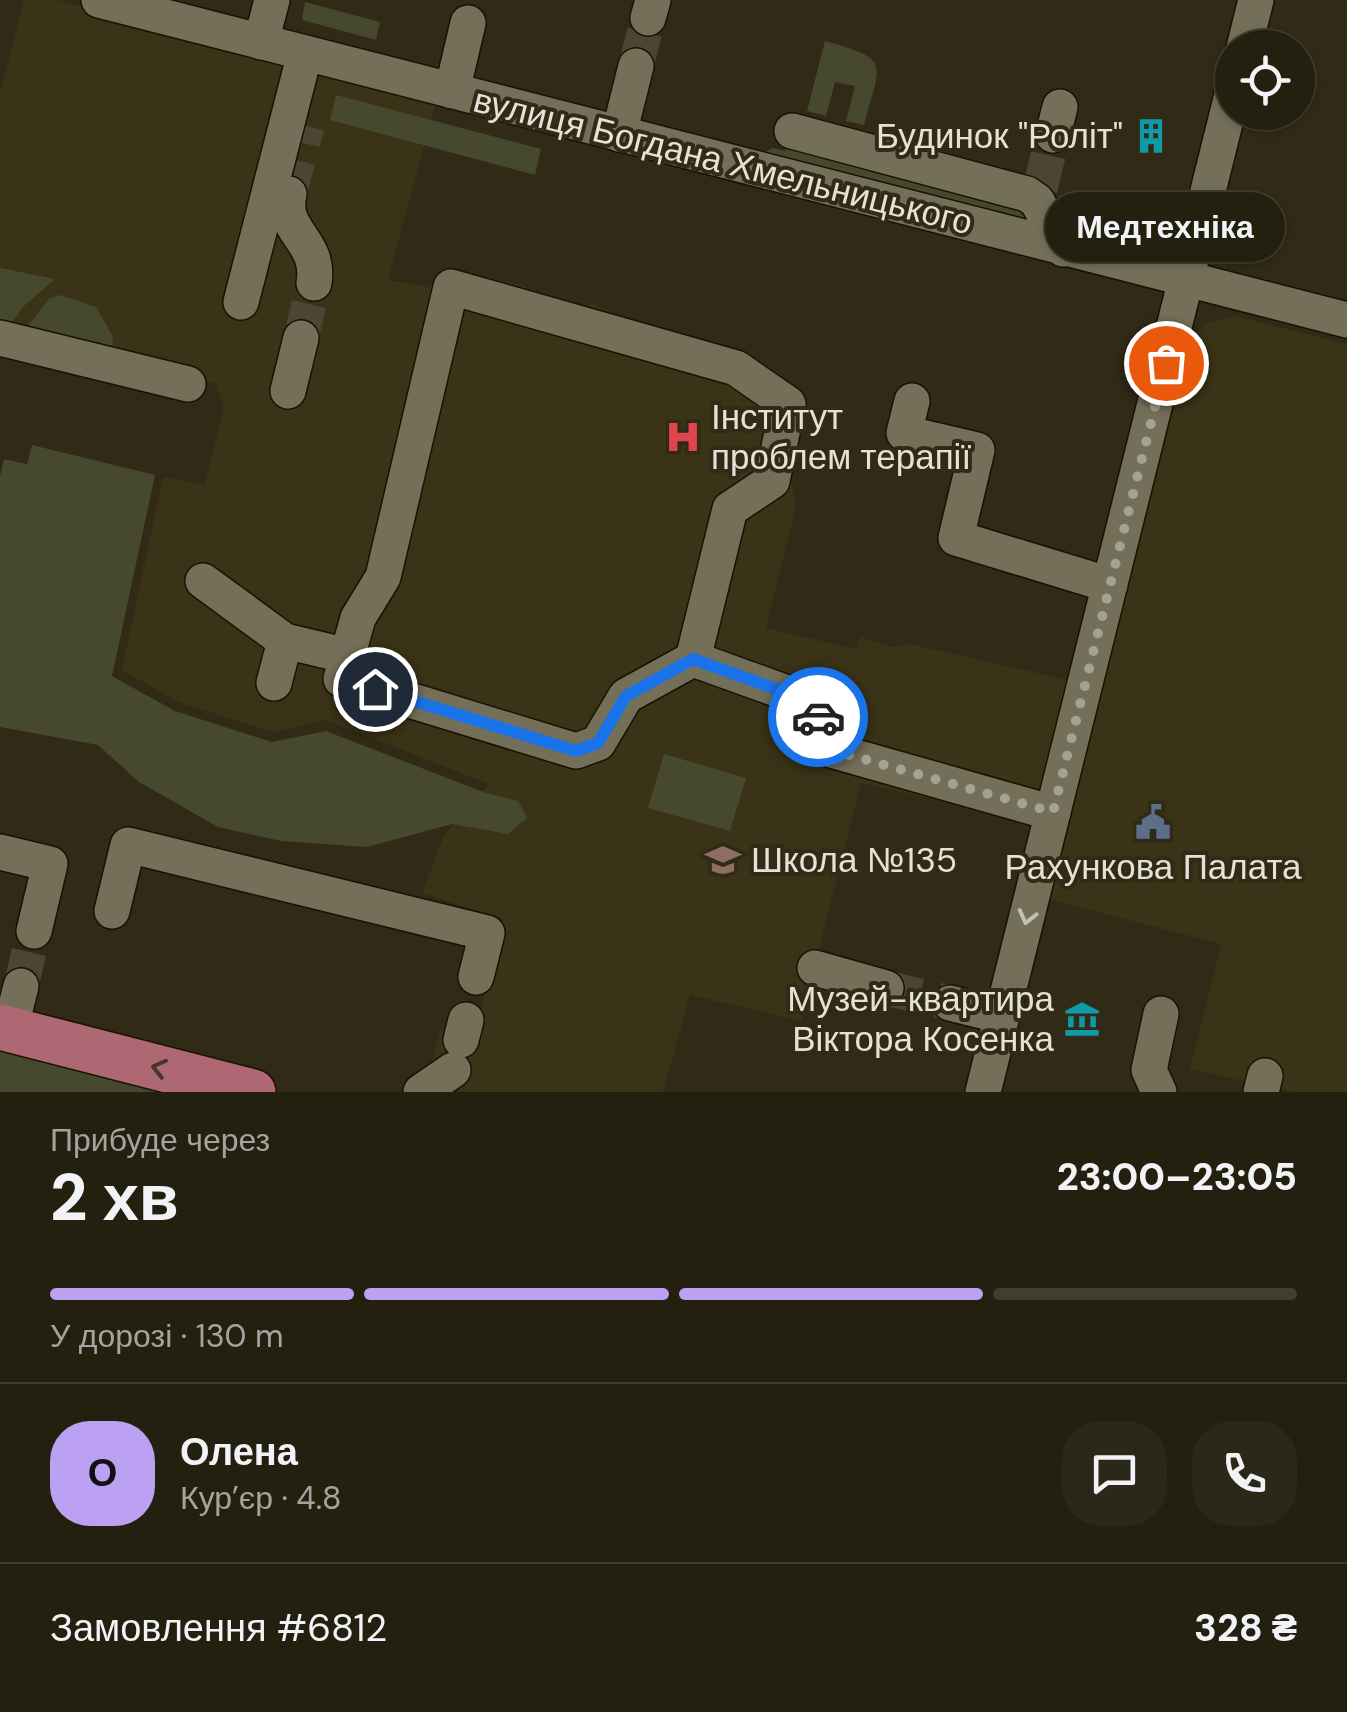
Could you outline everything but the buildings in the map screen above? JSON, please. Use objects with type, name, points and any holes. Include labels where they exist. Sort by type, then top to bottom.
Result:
[{"type":"main road","points":[[5,1028],[253,1092]]},
{"type":"street","name":"вулиця Богдана Хмельницького","points":[[99,0],[1347,320]]},
{"type":"street","points":[[261,42],[272,0]]},
{"type":"street","points":[[1248,30],[1256,0]]},
{"type":"street","points":[[452,91],[468,24]]},
{"type":"street","points":[[307,126],[315,56]]},
{"type":"street","points":[[240,302],[315,56]]},
{"type":"street","points":[[620,134],[636,66]]},
{"type":"street","points":[[983,1092],[1223,130]]},
{"type":"street","points":[[792,131],[1038,195],[1063,249]]},
{"type":"street","points":[[289,194],[289,222],[314,252],[314,283]]},
{"type":"street","points":[[450,286],[736,368],[788,404],[772,481],[730,510],[693,659],[626,696],[598,743],[576,751],[341,679],[358,618],[382,577],[450,286]]},
{"type":"street","points":[[0,338],[188,384]]},
{"type":"street","points":[[288,392],[301,338]]},
{"type":"street","points":[[912,401],[904,433],[977,450],[956,538],[1110,585]]},
{"type":"street","points":[[203,580],[285,641],[348,656]]},
{"type":"street","points":[[274,683],[285,641]]},
{"type":"street","points":[[693,659],[812,702],[831,750],[1053,812]]},
{"type":"street","points":[[112,911],[128,844],[486,932],[476,977]]},
{"type":"street","points":[[0,852],[50,864],[34,931]]},
{"type":"street","points":[[814,968],[886,988]]},
{"type":"street","points":[[5,1028],[20,986]]},
{"type":"street","points":[[950,1003],[1002,1016]]},
{"type":"street","points":[[1159,1092],[1148,1070],[1161,1014]]},
{"type":"street","points":[[421,1092],[460,1043]]},
{"type":"shaded area","points":[[24,0],[57,0],[436,101],[388,280],[429,287],[457,269],[527,287],[522,301],[586,318],[590,302],[634,327],[801,405],[790,475],[796,506],[766,628],[856,649],[860,637],[892,647],[910,644],[1073,681],[1041,792],[997,814],[861,783],[801,1021],[690,995],[663,1092],[424,1092],[440,1029],[474,1037],[502,919],[422,893],[444,835],[489,784],[326,720],[274,732],[178,702],[122,670],[163,477],[205,485],[224,409],[216,384],[0,329],[0,93]]},
{"type":"shaded area","points":[[1234,316],[1347,344],[1347,1092],[1293,1092],[1190,1069],[1221,944],[1047,899],[1189,349],[1203,324]]},
{"type":"green space","points":[[305,2],[380,22],[376,40],[302,20]]},
{"type":"green space","points":[[825,41],[862,53],[876,66],[864,125],[846,121],[855,86],[835,82],[826,116],[807,111]]},
{"type":"green space","points":[[336,95],[541,149],[535,175],[330,120]]},
{"type":"green space","points":[[787,143],[1027,206],[1039,224],[766,152],[772,148],[785,151]]},
{"type":"green space","points":[[0,268],[55,279],[24,306],[8,327],[0,325]]},
{"type":"green space","points":[[60,295],[96,307],[113,337],[112,349],[27,327],[50,298]]},
{"type":"green space","points":[[32,445],[155,475],[112,676],[175,711],[272,742],[326,731],[486,793],[518,801],[527,818],[508,834],[452,824],[367,847],[281,841],[218,827],[139,782],[98,745],[0,727],[0,476],[4,459],[27,464]]},
{"type":"green space","points":[[664,754],[746,778],[730,831],[648,808]]},
{"type":"green space","points":[[0,1040],[205,1092],[0,1092]]},
{"type":"tunnel","points":[[636,66],[648,18]]},
{"type":"tunnel","points":[[289,194],[307,126]]},
{"type":"tunnel","points":[[1040,189],[1053,135]]},
{"type":"tunnel","points":[[301,338],[314,283]]},
{"type":"tunnel","points":[[21,986],[34,931]]},
{"type":"tunnel","points":[[886,988],[950,1003]]},
{"type":"way so far","points":[[818,717],[831,750],[1053,812],[1166,363]]},
{"type":"place","name":"Будинок \"Роліт\"","points":[[1151,136]]},
{"type":"place","name":"Медтехніка","points":[[1166,363]]},
{"type":"place","name":"Інститут проблем терапії","points":[[683,437]]},
{"type":"place","name":"Рахункова Палата","points":[[1153,822]]},
{"type":"place","name":"Школа №135","points":[[723,860]]},
{"type":"place","name":"Музей-квартира Віктора Косенка","points":[[1082,1019]]},
{"type":"route","points":[[375,689],[576,751],[598,743],[626,696],[693,659],[812,702],[818,717]]}]
